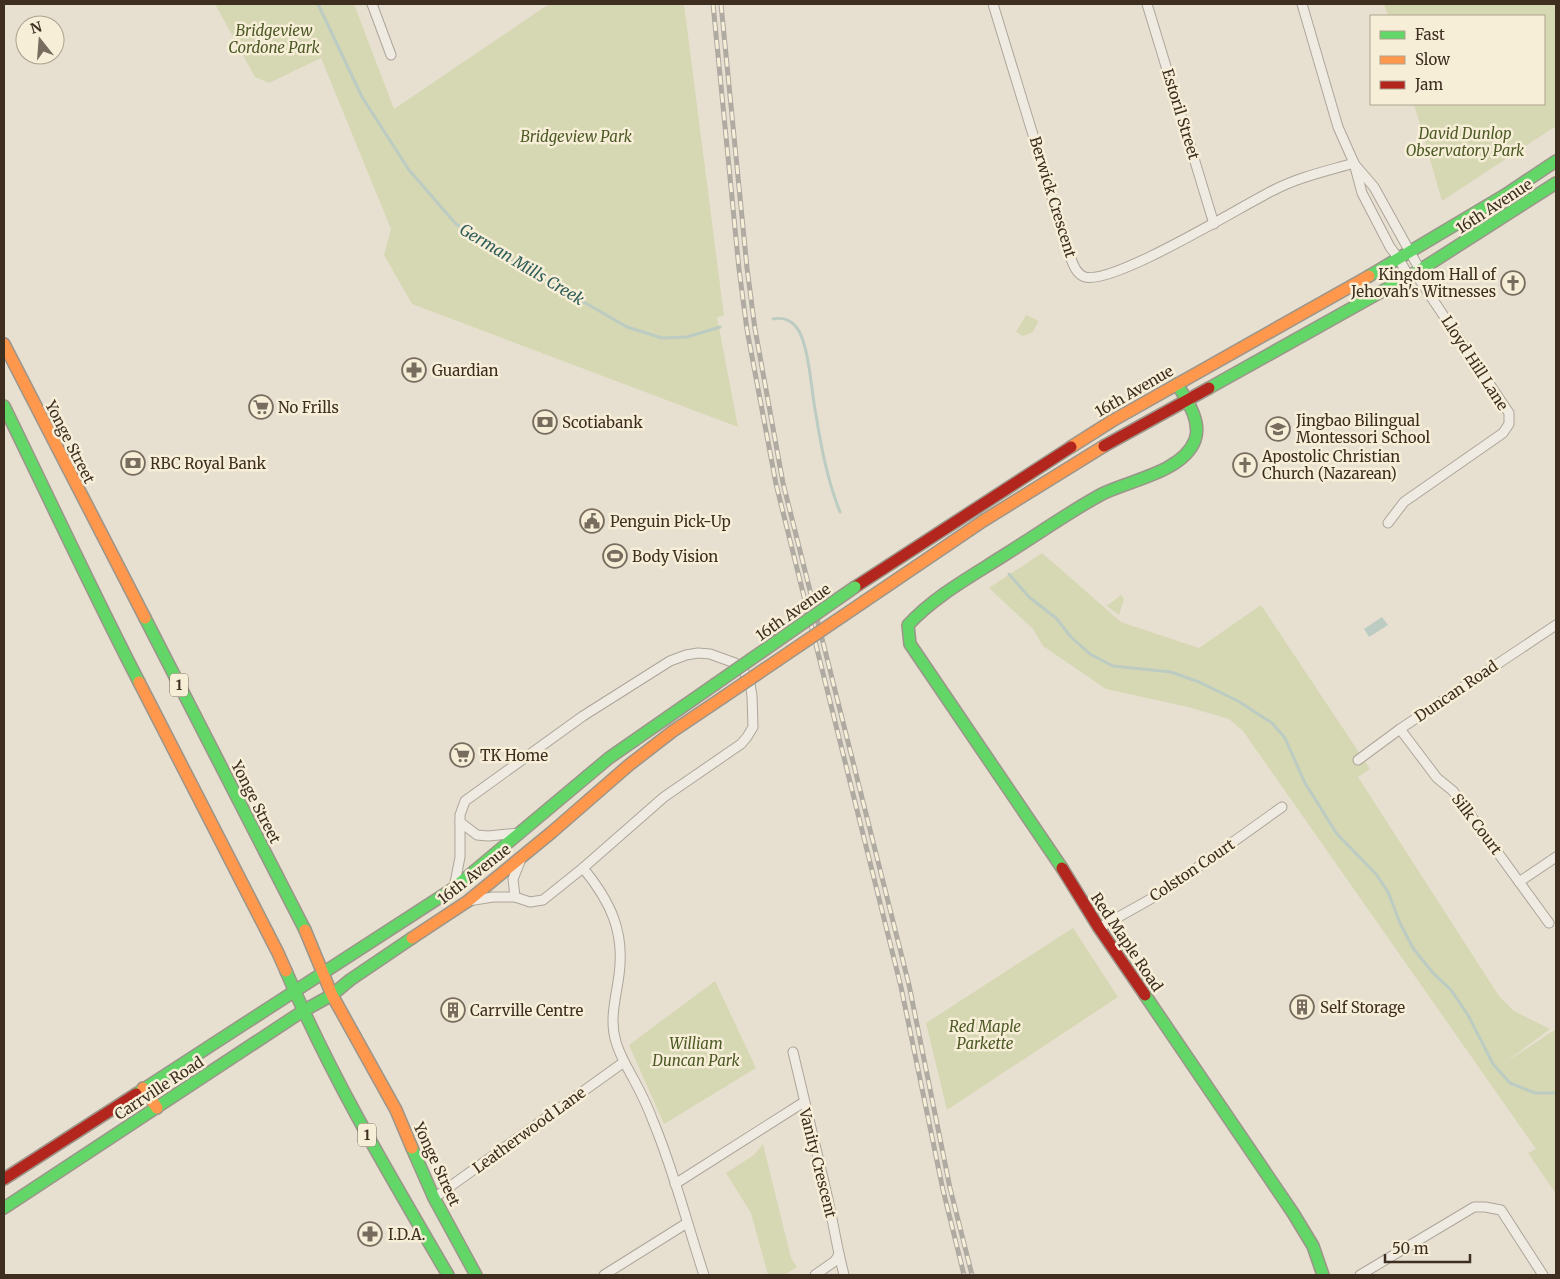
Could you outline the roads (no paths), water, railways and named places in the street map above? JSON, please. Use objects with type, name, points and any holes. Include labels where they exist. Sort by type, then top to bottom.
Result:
[{"type":"main road","name":"16th Avenue","points":[[294,990],[322,974],[340,960],[454,888],[609,758],[855,587],[1090,434],[1399,259],[1505,195],[1556,161]]},
{"type":"main road","name":"16th Avenue","points":[[332,995],[364,970],[468,901],[629,765],[673,731],[998,511],[1101,448],[1414,273],[1556,183]]},
{"type":"main road","name":"Yonge Street","points":[[4,344],[309,938],[332,995],[396,1110],[434,1198],[476,1275]]},
{"type":"main road","points":[[1176,384],[1186,400]]},
{"type":"main road","name":"Red Maple Road","points":[[1186,400],[1196,422],[1195,439],[1187,453],[1171,464],[1103,494],[978,572],[920,611],[908,625],[910,644],[1054,856],[1099,928],[1293,1213],[1313,1246],[1323,1275]]},
{"type":"main road","name":"1","points":[[4,406],[105,616],[256,910],[303,1011],[362,1127],[444,1274]]},
{"type":"main road","name":"Carrville Road","points":[[4,1208],[35,1173],[143,1088],[294,990]]},
{"type":"main road","name":"Carrville Road","points":[[4,1179],[35,1173],[157,1108],[303,1011],[332,995]]},
{"type":"main road","points":[[143,1088],[157,1108]]},
{"type":"street","points":[[372,4],[391,55]]},
{"type":"street","name":"Berwick Crescent","points":[[993,4],[1070,256],[1076,270],[1084,277],[1097,277],[1129,266],[1214,224],[1297,179],[1354,163]]},
{"type":"street","name":"Estoril Street","points":[[1148,4],[1214,224]]},
{"type":"street","points":[[1302,4],[1338,127],[1354,163],[1362,193],[1390,247],[1399,259],[1414,273]]},
{"type":"street","points":[[1354,163],[1374,187],[1410,252],[1414,273]]},
{"type":"street","name":"Lloyd Hill Lane","points":[[1388,523],[1404,502],[1503,433],[1509,424],[1509,413],[1414,273]]},
{"type":"street","name":"Duncan Road","points":[[1358,760],[1400,729],[1556,625]]},
{"type":"street","name":"16th Avenue","points":[[454,888],[460,857],[460,816],[465,801],[484,786],[583,716],[670,661],[698,653],[716,656],[735,664],[744,672],[750,683],[754,718],[752,727],[741,744],[664,797],[583,868],[543,900],[530,902],[514,897],[468,901]]},
{"type":"street","name":"Silk Court","points":[[1400,729],[1437,778],[1454,791],[1549,923]]},
{"type":"street","name":"Colston Court","points":[[1099,928],[1163,892],[1282,807]]},
{"type":"street","name":"16th Avenue","points":[[460,822],[478,835],[520,833]]},
{"type":"street","points":[[514,897],[513,879],[523,856]]},
{"type":"street","points":[[1520,882],[1556,857]]},
{"type":"street","points":[[583,868],[606,899],[617,926],[622,948],[612,1026],[616,1044],[654,1122],[704,1275]]},
{"type":"street","points":[[793,1052],[804,1102]]},
{"type":"street","name":"Leatherwood Lane","points":[[434,1198],[624,1062]]},
{"type":"street","name":"Vanity Crescent","points":[[675,1184],[804,1102],[828,1199],[844,1275]]},
{"type":"street","points":[[1360,1275],[1474,1207],[1485,1207],[1501,1210],[1543,1275]]},
{"type":"street","points":[[604,1275],[687,1223]]},
{"type":"street","points":[[815,1275],[835,1260],[839,1254]]},
{"type":"waterway","name":"German Mills Creek","points":[[318,4],[362,97],[409,170],[456,224],[511,260],[627,327],[662,338],[687,337],[720,327]]},
{"type":"waterway","name":"German Mills Creek","points":[[773,319],[783,319],[792,323],[797,328],[804,343],[824,458],[840,512]]},
{"type":"waterway","name":"German Mills Creek","points":[[1009,574],[1029,597],[1056,618],[1071,637],[1090,654],[1113,666],[1171,672],[1199,682],[1238,701],[1272,723],[1285,738],[1305,783],[1337,834],[1376,874],[1388,892],[1400,923],[1413,948],[1433,973],[1451,990],[1468,1015],[1493,1064],[1510,1083],[1535,1093],[1556,1093]]},
{"type":"railway","points":[[713,4],[739,269],[747,330],[776,484],[901,987],[943,1190],[964,1275]]},
{"type":"railway","points":[[721,4],[747,268],[755,329],[783,483],[909,985],[950,1188],[972,1275]]},
{"type":"place","name":"Kingdom Hall of Jehovah's Witnesses","points":[[1513,283]]},
{"type":"place","name":"Guardian","points":[[414,370]]},
{"type":"place","name":"No Frills","points":[[261,407]]},
{"type":"place","name":"Scotiabank","points":[[545,422]]},
{"type":"place","name":"Jingbao Bilingual Montessori School","points":[[1278,429]]},
{"type":"place","name":"RBC Royal Bank","points":[[133,463]]},
{"type":"place","name":"Apostolic Christian Church (Nazarean)","points":[[1245,465]]},
{"type":"place","name":"Penguin Pick-Up","points":[[592,521]]},
{"type":"place","name":"Body Vision","points":[[615,556]]},
{"type":"place","name":"TK Home","points":[[462,755]]},
{"type":"place","name":"Self Storage","points":[[1302,1007]]},
{"type":"place","name":"Carrville Centre","points":[[453,1010]]},
{"type":"place","name":"I.D.A.","points":[[370,1234]]},
{"type":"park label","name":"Bridgeview Cordone Park","points":[[274,38]]},
{"type":"park label","name":"Bridgeview Park","points":[[576,136]]},
{"type":"park label","name":"David Dunlop Observatory Park","points":[[1465,142]]},
{"type":"park label","name":"Red Maple Parkette","points":[[985,1034]]},
{"type":"park label","name":"William Duncan Park","points":[[696,1052]]}]
